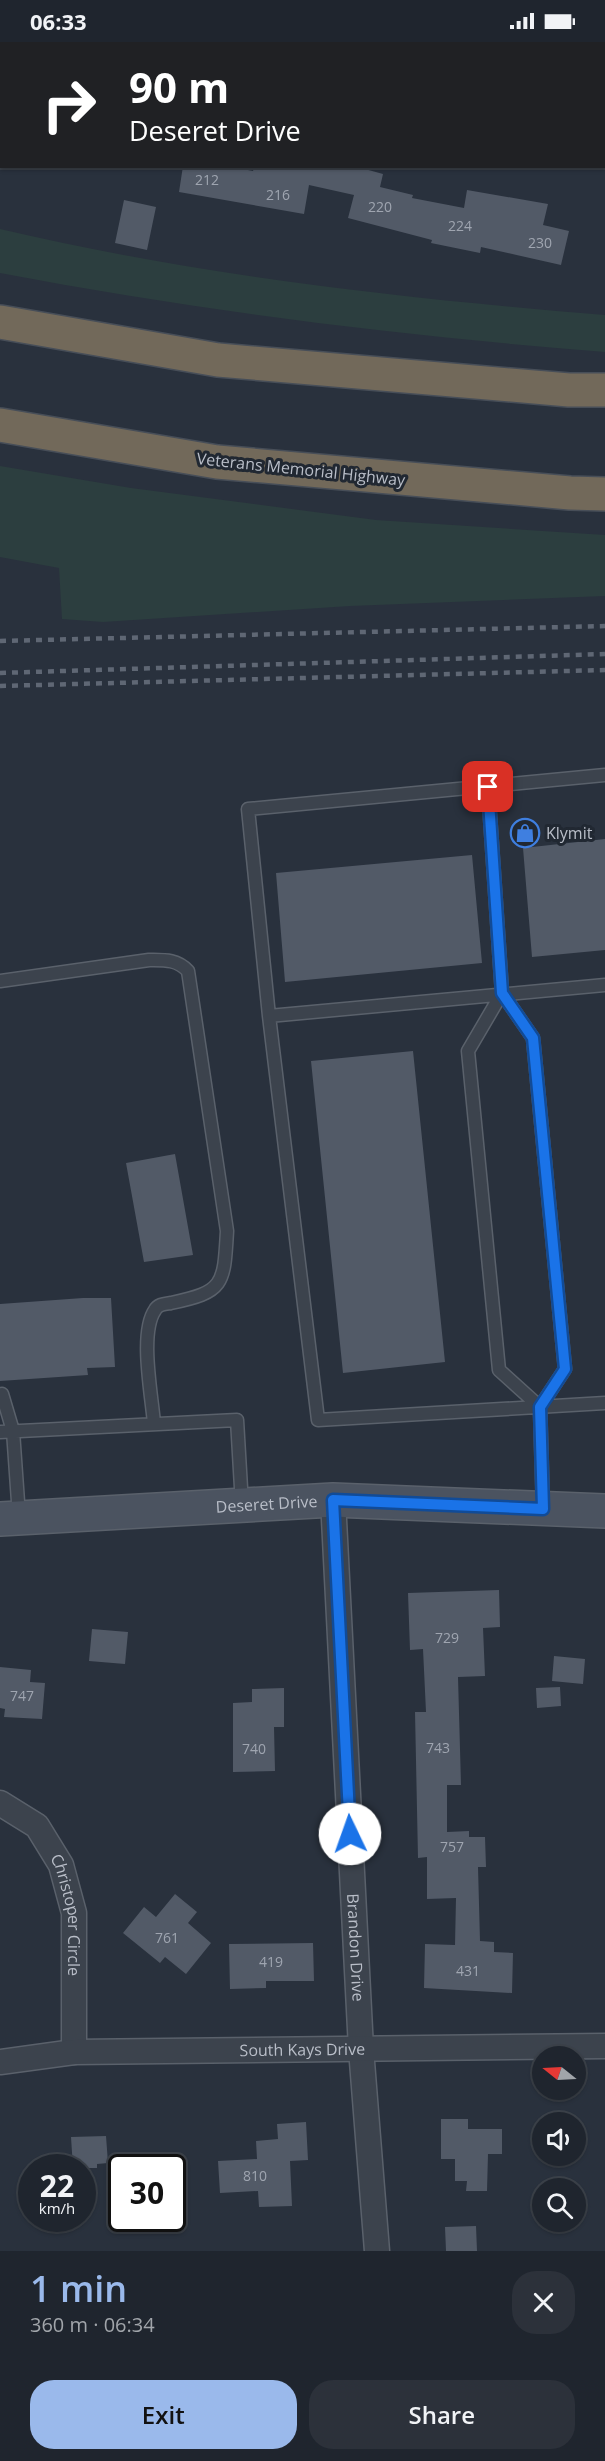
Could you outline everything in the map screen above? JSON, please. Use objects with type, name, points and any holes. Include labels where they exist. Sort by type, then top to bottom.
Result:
[{"type":"highway","points":[[0,322],[218,360],[569,390],[605,390]]},
{"type":"highway","name":"Veterans Memorial Highway","points":[[0,425],[217,462],[570,494],[605,494]]},
{"type":"street","name":"Deseret Drive","points":[[10,1518],[333,1500],[605,1511]]},
{"type":"street","name":"Brandon Drive","points":[[333,1500],[361,2049],[377,2251]]},
{"type":"street","name":"Christoper Circle","points":[[0,1803],[38,1826],[61,1865],[74,1913],[74,2052]]},
{"type":"street","name":"South Kays Drive","points":[[0,2062],[74,2052],[605,2046]]},
{"type":"lane","points":[[605,776],[248,809],[269,1016],[318,1420],[605,1403]]},
{"type":"lane","points":[[488,787],[502,993],[533,1038],[565,1369],[540,1407],[543,1509]]},
{"type":"lane","points":[[0,981],[149,960],[169,960],[181,964],[188,971],[226,1231],[225,1259],[219,1282],[212,1292],[160,1305],[154,1310],[147,1335],[154,1424]]},
{"type":"lane","points":[[269,1016],[502,993],[605,986]]},
{"type":"lane","points":[[502,993],[468,1051],[499,1370],[540,1407]]},
{"type":"lane","points":[[2,1394],[13,1431],[10,1518]]},
{"type":"lane","points":[[0,1432],[237,1420],[242,1505]]},
{"type":"shaded area","points":[[0,229],[150,260],[301,283],[452,301],[605,315],[605,352],[301,321],[150,299],[0,273]]},
{"type":"shaded area","points":[[0,466],[131,488],[376,520],[605,535],[605,596],[350,606],[103,622],[62,619],[59,568],[0,557]]},
{"type":"building","points":[[183,168],[237,168],[253,171],[254,168],[262,170],[262,168],[361,168],[383,174],[380,187],[413,195],[412,198],[464,208],[467,190],[548,204],[543,225],[569,231],[561,265],[481,247],[480,253],[431,243],[432,240],[348,218],[354,195],[309,185],[304,214],[179,192]]},
{"type":"building","points":[[124,200],[156,207],[147,250],[115,243]]},
{"type":"building","points":[[605,839],[605,950],[532,957],[523,848]]},
{"type":"building","points":[[472,855],[482,963],[285,982],[276,873]]},
{"type":"building","points":[[413,1051],[445,1362],[343,1373],[311,1061]]},
{"type":"building","points":[[175,1154],[193,1255],[144,1262],[126,1163]]},
{"type":"building","points":[[111,1298],[115,1367],[87,1368],[88,1375],[0,1381],[0,1304]]},
{"type":"building","points":[[499,1590],[500,1627],[483,1628],[485,1676],[458,1677],[461,1785],[447,1785],[447,1832],[469,1831],[469,1837],[485,1837],[486,1867],[478,1867],[480,1941],[494,1942],[494,1952],[513,1953],[512,1993],[424,1988],[425,1944],[455,1945],[456,1898],[427,1899],[427,1857],[418,1858],[415,1712],[426,1712],[423,1649],[410,1650],[408,1593]]},
{"type":"building","points":[[92,1629],[128,1632],[125,1664],[89,1661]]},
{"type":"building","points":[[554,1656],[585,1659],[583,1684],[552,1681]]},
{"type":"building","points":[[0,1667],[31,1670],[30,1682],[45,1683],[42,1719],[4,1717],[5,1709],[0,1708]]},
{"type":"building","points":[[560,1687],[561,1706],[537,1708],[536,1688]]},
{"type":"building","points":[[284,1688],[284,1727],[274,1727],[275,1771],[233,1772],[233,1703],[252,1702],[252,1689]]},
{"type":"building","points":[[175,1894],[197,1912],[188,1923],[211,1943],[186,1974],[165,1957],[160,1963],[123,1933],[144,1907],[156,1917]]},
{"type":"building","points":[[313,1943],[314,1981],[266,1981],[266,1988],[230,1989],[229,1944]]},
{"type":"building","points":[[441,2119],[468,2119],[468,2129],[502,2129],[502,2154],[488,2154],[487,2191],[466,2191],[467,2181],[455,2181],[455,2159],[441,2159]]},
{"type":"building","points":[[306,2122],[308,2160],[290,2161],[292,2206],[259,2207],[258,2191],[220,2193],[218,2161],[257,2159],[256,2141],[278,2139],[277,2124]]},
{"type":"building","points":[[106,2136],[108,2163],[97,2164],[96,2168],[96,2154],[72,2154],[71,2137]]},
{"type":"building","points":[[476,2226],[477,2251],[446,2251],[445,2227]]},
{"type":"railway","points":[[0,641],[605,626]]},
{"type":"railway","points":[[0,673],[605,654]]},
{"type":"railway","points":[[0,686],[605,670]]},
{"type":"place","name":"Klymit","points":[[525,833]]},
{"type":"route","points":[[350,1834],[333,1500],[543,1509],[540,1407],[565,1369],[533,1038],[502,993],[488,787]]}]
